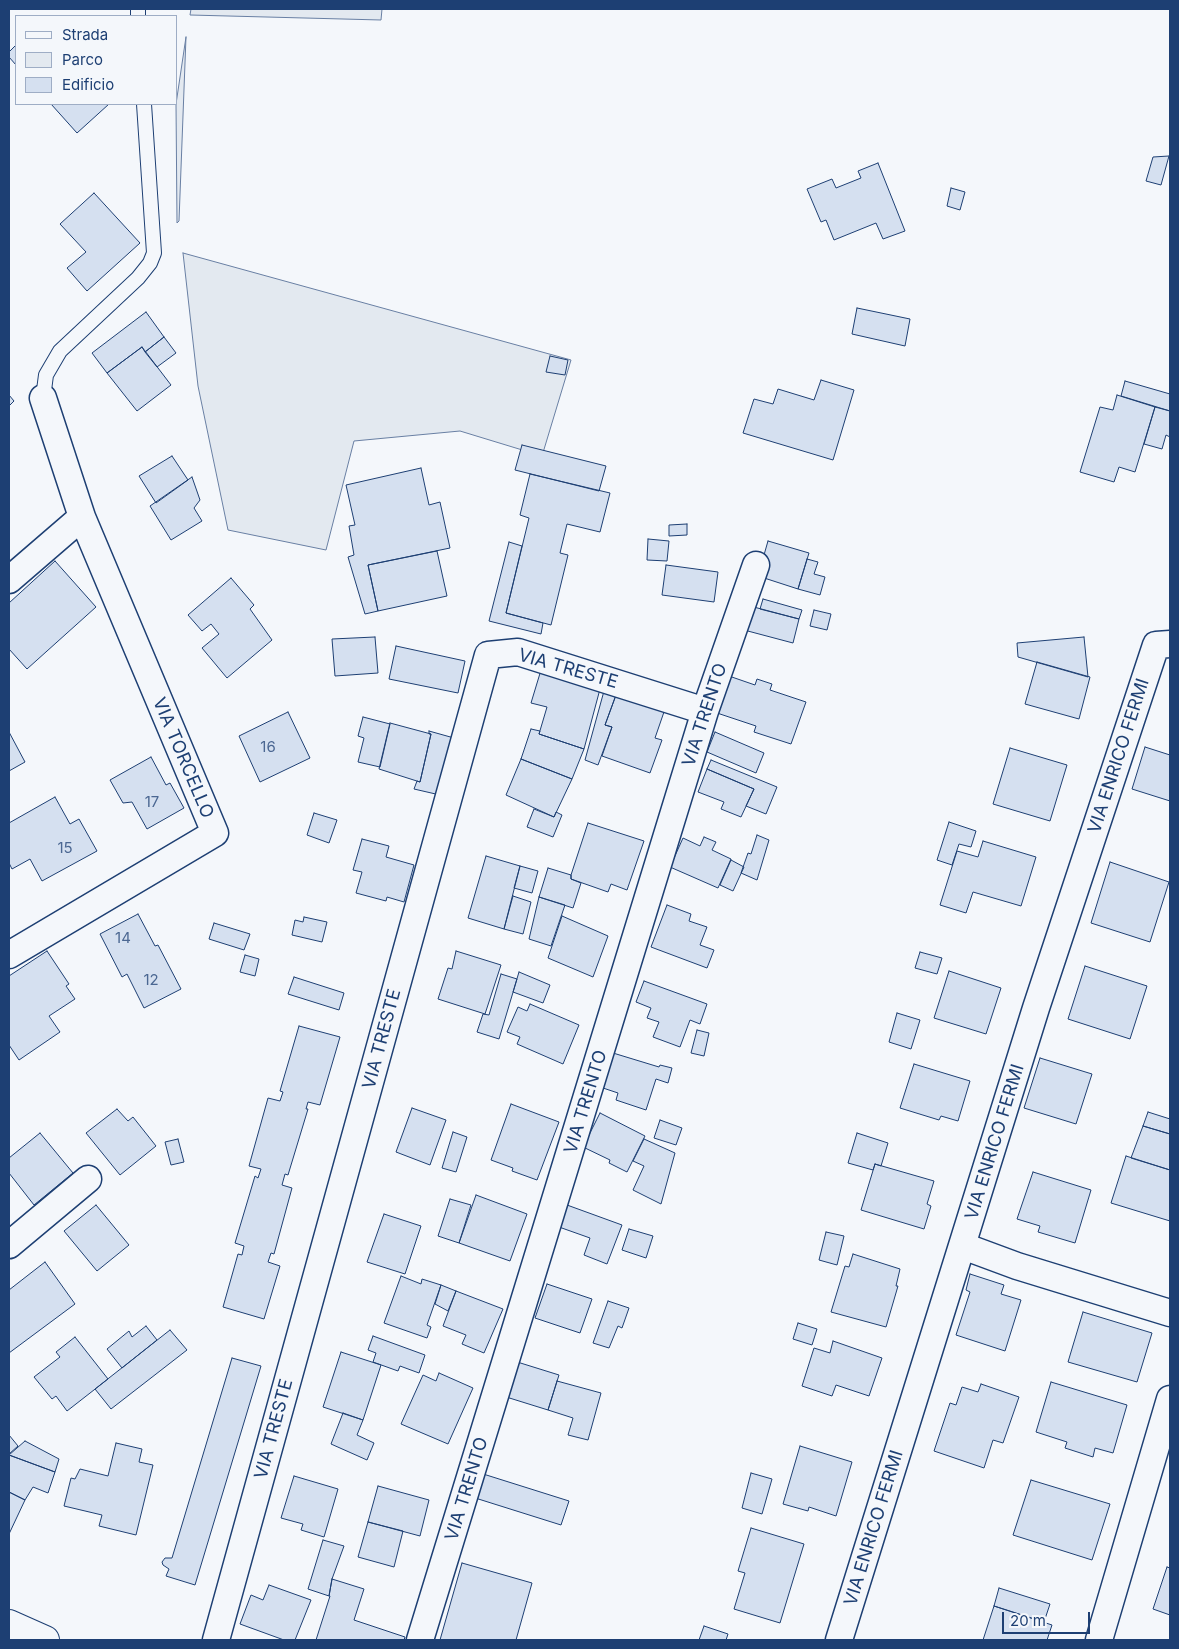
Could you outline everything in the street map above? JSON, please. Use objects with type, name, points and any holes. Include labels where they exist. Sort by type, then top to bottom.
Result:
[{"type":"street","name":"VIA TORCELLO","points":[[9,955],[215,833],[82,517],[43,398]]},
{"type":"street","points":[[9,580],[82,517]]},
{"type":"street","name":"VIA TRENTO","points":[[420,1640],[706,711],[756,565]]},
{"type":"street","name":"VIA ENRICO FERMI","points":[[839,1640],[1036,1008],[1163,644]]},
{"type":"street","name":"VIA TRESTE","points":[[216,1640],[488,656],[518,652],[706,711]]},
{"type":"street","points":[[9,1245],[88,1179]]},
{"type":"street","points":[[962,1246],[1017,1266],[1170,1313]]},
{"type":"street","points":[[1098,1640],[1170,1399]]},
{"type":"street","points":[[9,1624],[45,1640]]},
{"type":"lane","points":[[43,398],[46,375],[60,351],[138,278],[150,263],[154,253],[144,105]]},
{"type":"green space","points":[[191,9],[382,9],[381,20],[190,15]]},
{"type":"green space","points":[[186,37],[179,221],[177,223],[176,105],[178,105],[178,91]]},
{"type":"green space","points":[[183,253],[571,360],[542,456],[460,431],[354,441],[326,550],[228,530],[198,386]]},
{"type":"building","points":[[15,46],[15,64],[9,57],[9,52]]},
{"type":"building","points":[[52,105],[108,105],[77,133]]},
{"type":"building","points":[[1169,156],[1161,185],[1146,181],[1153,157]]},
{"type":"building","points":[[878,163],[905,231],[883,239],[876,223],[834,240],[826,220],[821,222],[807,189],[832,179],[836,188],[861,178],[858,171]]},
{"type":"building","points":[[951,188],[965,192],[960,210],[947,206]]},
{"type":"building","points":[[94,193],[140,243],[87,291],[67,268],[86,252],[60,224]]},
{"type":"building","points":[[857,308],[910,319],[905,346],[852,334]]},
{"type":"building","points":[[146,312],[164,337],[145,352],[142,347],[107,373],[92,353]]},
{"type":"building","points":[[164,337],[176,353],[157,367],[145,352]]},
{"type":"building","points":[[142,347],[171,385],[137,411],[107,373]]},
{"type":"building","points":[[550,356],[568,360],[565,375],[546,372]]},
{"type":"building","points":[[821,380],[854,390],[833,460],[743,433],[754,399],[773,404],[778,389],[814,400]]},
{"type":"building","points":[[1125,381],[1170,394],[1170,411],[1121,396]]},
{"type":"building","points":[[9,395],[14,401],[9,406]]},
{"type":"building","points":[[1117,395],[1155,407],[1135,472],[1119,467],[1114,482],[1080,472],[1100,407],[1113,410]]},
{"type":"building","points":[[1155,407],[1170,411],[1170,437],[1166,435],[1162,449],[1144,444]]},
{"type":"building","points":[[522,445],[606,466],[599,491],[515,470]]},
{"type":"building","points":[[172,456],[188,480],[156,503],[139,476]]},
{"type":"building","points":[[421,468],[429,505],[440,502],[450,548],[368,565],[378,611],[365,614],[348,557],[354,555],[349,526],[355,525],[346,485]]},
{"type":"building","points":[[530,474],[610,493],[600,532],[567,524],[560,553],[568,555],[551,625],[506,613],[529,518],[520,515]]},
{"type":"building","points":[[192,477],[200,500],[194,508],[202,521],[171,540],[150,506]]},
{"type":"building","points":[[687,524],[687,535],[669,536],[669,525]]},
{"type":"building","points":[[648,539],[669,541],[667,561],[647,560]]},
{"type":"building","points":[[768,541],[809,553],[798,589],[758,576]]},
{"type":"building","points":[[509,542],[522,546],[506,613],[543,623],[541,634],[489,621]]},
{"type":"building","points":[[437,551],[447,596],[378,611],[368,565]]},
{"type":"building","points":[[807,559],[818,562],[814,574],[825,577],[820,595],[798,589]]},
{"type":"building","points":[[55,561],[96,607],[27,669],[9,649],[9,603]]},
{"type":"building","points":[[666,565],[718,572],[714,602],[662,595]]},
{"type":"building","points":[[231,578],[254,605],[250,609],[272,640],[227,678],[202,648],[219,634],[211,624],[202,631],[188,615]]},
{"type":"building","points":[[763,599],[802,610],[799,619],[760,609]]},
{"type":"building","points":[[750,606],[799,619],[793,643],[744,630]]},
{"type":"building","points":[[814,610],[831,614],[827,630],[810,626]]},
{"type":"building","points":[[375,637],[378,673],[335,676],[332,639]]},
{"type":"building","points":[[1084,637],[1088,677],[1018,657],[1017,643]]},
{"type":"building","points":[[396,646],[465,661],[458,693],[389,679]]},
{"type":"building","points":[[1037,662],[1090,677],[1079,719],[1025,704]]},
{"type":"building","points":[[541,670],[600,689],[584,749],[539,734],[547,707],[531,703]]},
{"type":"building","points":[[726,675],[755,685],[757,679],[772,684],[770,690],[806,702],[791,744],[754,732],[756,726],[714,712]]},
{"type":"building","points":[[604,691],[616,695],[605,725],[612,727],[598,765],[585,760]]},
{"type":"building","points":[[616,695],[665,709],[655,738],[662,740],[650,773],[602,756],[612,727],[605,725]]},
{"type":"building","points":[[288,712],[310,758],[260,782],[239,736]]},
{"type":"building","points":[[363,717],[390,724],[380,767],[358,762],[364,738],[358,736]]},
{"type":"building","points":[[390,723],[431,734],[420,782],[379,769]]},
{"type":"building","points":[[531,729],[540,731],[539,734],[584,749],[572,779],[521,759]]},
{"type":"building","points":[[429,731],[454,738],[440,795],[414,789],[417,781],[420,782],[431,734],[429,734]]},
{"type":"building","points":[[9,732],[25,762],[9,771]]},
{"type":"building","points":[[715,732],[764,753],[756,773],[707,752]]},
{"type":"building","points":[[1145,747],[1170,755],[1170,801],[1132,789]]},
{"type":"building","points":[[1010,748],[1067,765],[1050,821],[993,804]]},
{"type":"building","points":[[151,757],[166,785],[170,783],[184,808],[147,829],[132,802],[123,803],[110,780]]},
{"type":"building","points":[[521,759],[572,779],[554,817],[506,795]]},
{"type":"building","points":[[711,760],[777,787],[766,814],[746,806],[754,789],[707,769]]},
{"type":"building","points":[[707,769],[754,789],[741,817],[721,809],[724,802],[698,792]]},
{"type":"building","points":[[55,797],[70,824],[79,819],[97,851],[42,881],[30,859],[12,869],[9,863],[9,823]]},
{"type":"building","points":[[534,809],[554,817],[556,812],[562,815],[553,837],[527,827]]},
{"type":"building","points":[[314,813],[337,820],[329,843],[307,835]]},
{"type":"building","points":[[949,822],[976,831],[971,847],[959,844],[952,865],[937,860]]},
{"type":"building","points":[[588,823],[644,841],[627,890],[611,884],[608,892],[571,879]]},
{"type":"building","points":[[757,835],[769,840],[757,880],[741,873],[748,853],[751,854]]},
{"type":"building","points":[[704,837],[716,842],[712,850],[731,859],[718,888],[670,867],[683,838],[700,846]]},
{"type":"building","points":[[362,839],[389,846],[386,857],[414,865],[404,902],[387,897],[386,901],[356,893],[362,872],[353,870]]},
{"type":"building","points":[[983,841],[1036,857],[1021,906],[973,892],[966,913],[940,905],[957,851],[978,857]]},
{"type":"building","points":[[486,856],[520,866],[504,929],[468,918]]},
{"type":"building","points":[[731,860],[744,867],[733,891],[720,885]]},
{"type":"building","points":[[1110,862],[1169,882],[1150,942],[1091,923]]},
{"type":"building","points":[[520,866],[538,871],[532,893],[514,888]]},
{"type":"building","points":[[548,868],[571,875],[571,879],[581,883],[573,908],[539,897]]},
{"type":"building","points":[[513,896],[531,902],[523,934],[504,929]]},
{"type":"building","points":[[539,897],[565,905],[551,946],[529,939]]},
{"type":"building","points":[[667,905],[691,914],[689,921],[707,927],[700,945],[714,950],[707,968],[651,947]]},
{"type":"building","points":[[138,914],[155,946],[158,945],[181,989],[144,1008],[127,974],[122,977],[100,934]]},
{"type":"building","points":[[562,916],[608,936],[593,977],[548,958]]},
{"type":"building","points":[[304,917],[327,922],[322,942],[292,935],[295,920],[303,922]]},
{"type":"building","points":[[214,923],[250,934],[244,950],[209,939]]},
{"type":"building","points":[[47,951],[69,984],[66,986],[75,999],[49,1016],[60,1032],[19,1060],[9,1045],[9,976]]},
{"type":"building","points":[[456,951],[501,965],[485,1014],[438,999],[448,968],[452,969]]},
{"type":"building","points":[[920,952],[942,958],[937,974],[915,968]]},
{"type":"building","points":[[245,955],[259,959],[255,976],[240,972]]},
{"type":"building","points":[[1085,966],[1147,986],[1130,1039],[1068,1019]]},
{"type":"building","points":[[949,971],[1001,988],[986,1034],[934,1018]]},
{"type":"building","points":[[519,972],[550,985],[543,1003],[513,992]]},
{"type":"building","points":[[501,974],[517,979],[499,1039],[477,1032],[483,1014],[489,1015]]},
{"type":"building","points":[[294,977],[344,993],[339,1010],[288,994]]},
{"type":"building","points":[[644,981],[707,1004],[700,1024],[690,1020],[680,1047],[653,1037],[659,1022],[647,1018],[651,1008],[636,1002]]},
{"type":"building","points":[[530,1004],[579,1025],[563,1064],[517,1044],[520,1037],[507,1032],[518,1007],[527,1011]]},
{"type":"building","points":[[897,1013],[920,1020],[911,1049],[889,1042]]},
{"type":"building","points":[[299,1026],[340,1037],[320,1105],[308,1102],[306,1109],[308,1109],[288,1175],[285,1174],[282,1185],[292,1188],[274,1254],[271,1253],[268,1262],[280,1266],[264,1319],[223,1307],[238,1254],[242,1255],[244,1246],[235,1243],[255,1176],[258,1178],[261,1169],[249,1166],[268,1098],[280,1101],[283,1092],[280,1091]]},
{"type":"building","points":[[697,1030],[709,1033],[704,1056],[691,1053]]},
{"type":"building","points":[[613,1053],[659,1067],[660,1065],[672,1068],[668,1083],[656,1079],[646,1110],[616,1100],[618,1093],[603,1088]]},
{"type":"building","points":[[1040,1058],[1092,1074],[1076,1124],[1024,1108]]},
{"type":"building","points":[[914,1064],[970,1081],[958,1121],[941,1116],[939,1120],[900,1108]]},
{"type":"building","points":[[511,1104],[559,1122],[537,1180],[512,1171],[513,1168],[491,1160]]},
{"type":"building","points":[[412,1108],[446,1120],[430,1165],[396,1152]]},
{"type":"building","points":[[117,1109],[128,1121],[133,1117],[156,1146],[120,1175],[86,1133]]},
{"type":"building","points":[[1148,1112],[1170,1119],[1170,1134],[1143,1126]]},
{"type":"building","points":[[600,1113],[645,1136],[627,1172],[609,1163],[610,1160],[583,1147]]},
{"type":"building","points":[[660,1120],[682,1128],[676,1145],[654,1138]]},
{"type":"building","points":[[1143,1126],[1170,1134],[1170,1170],[1131,1158]]},
{"type":"building","points":[[453,1132],[467,1137],[456,1172],[442,1168]]},
{"type":"building","points":[[40,1133],[73,1173],[34,1205],[9,1173],[9,1158]]},
{"type":"building","points":[[857,1133],[888,1143],[881,1166],[875,1164],[873,1170],[848,1163]]},
{"type":"building","points":[[178,1139],[184,1162],[171,1165],[165,1142]]},
{"type":"building","points":[[644,1139],[675,1153],[661,1204],[633,1190],[644,1166],[633,1161]]},
{"type":"building","points":[[1126,1156],[1170,1170],[1170,1221],[1111,1203]]},
{"type":"building","points":[[875,1164],[934,1181],[927,1204],[931,1206],[924,1229],[861,1210]]},
{"type":"building","points":[[1033,1172],[1091,1190],[1075,1243],[1038,1232],[1040,1226],[1017,1219]]},
{"type":"building","points":[[476,1195],[527,1214],[510,1261],[459,1243]]},
{"type":"building","points":[[450,1199],[471,1205],[459,1243],[438,1236]]},
{"type":"building","points":[[96,1205],[129,1245],[97,1271],[64,1231]]},
{"type":"building","points":[[567,1205],[622,1225],[607,1264],[584,1255],[590,1238],[559,1227]]},
{"type":"building","points":[[384,1214],[421,1226],[405,1274],[367,1262]]},
{"type":"building","points":[[629,1229],[653,1236],[646,1258],[622,1250]]},
{"type":"building","points":[[826,1232],[844,1236],[837,1265],[819,1260]]},
{"type":"building","points":[[853,1254],[900,1269],[896,1286],[898,1286],[886,1327],[831,1312],[845,1266],[849,1267]]},
{"type":"building","points":[[45,1262],[75,1304],[9,1353],[9,1290]]},
{"type":"building","points":[[970,1274],[1004,1285],[1001,1294],[1021,1300],[1005,1351],[956,1335],[970,1292],[966,1290]]},
{"type":"building","points":[[401,1276],[421,1284],[422,1279],[441,1285],[427,1325],[431,1327],[427,1338],[384,1323]]},
{"type":"building","points":[[547,1284],[592,1299],[580,1333],[535,1318]]},
{"type":"building","points":[[441,1285],[456,1291],[448,1311],[435,1304]]},
{"type":"building","points":[[456,1291],[503,1309],[484,1353],[462,1344],[466,1335],[443,1326]]},
{"type":"building","points":[[608,1301],[629,1308],[622,1328],[618,1326],[609,1348],[593,1343]]},
{"type":"building","points":[[1083,1312],[1152,1333],[1137,1382],[1068,1362]]},
{"type":"building","points":[[798,1323],[817,1329],[812,1345],[793,1339]]},
{"type":"building","points":[[146,1326],[157,1340],[122,1368],[107,1349],[129,1331],[132,1337]]},
{"type":"building","points":[[170,1330],[187,1350],[111,1409],[95,1389]]},
{"type":"building","points":[[373,1336],[425,1355],[419,1373],[400,1366],[398,1371],[373,1362],[376,1353],[368,1350]]},
{"type":"building","points":[[75,1337],[108,1379],[67,1411],[56,1396],[52,1399],[34,1377],[60,1357],[56,1352]]},
{"type":"building","points":[[833,1341],[882,1358],[869,1396],[836,1385],[832,1396],[802,1386],[814,1348],[830,1353]]},
{"type":"building","points":[[341,1352],[381,1365],[363,1420],[323,1407]]},
{"type":"building","points":[[232,1358],[261,1366],[195,1585],[166,1576],[169,1569],[162,1562],[165,1558],[172,1558]]},
{"type":"building","points":[[514,1361],[559,1375],[548,1410],[503,1396]]},
{"type":"building","points":[[439,1373],[473,1388],[448,1444],[401,1424],[423,1375],[436,1381]]},
{"type":"building","points":[[557,1381],[601,1393],[588,1440],[568,1435],[573,1418],[548,1410]]},
{"type":"building","points":[[1051,1382],[1127,1405],[1113,1453],[1095,1448],[1093,1457],[1065,1448],[1067,1442],[1036,1432]]},
{"type":"building","points":[[981,1384],[1019,1397],[1003,1443],[993,1440],[984,1468],[934,1451],[950,1403],[956,1405],[962,1387],[978,1392]]},
{"type":"building","points":[[343,1413],[363,1420],[357,1435],[374,1443],[367,1460],[331,1444]]},
{"type":"building","points":[[9,1435],[18,1446],[9,1454]]},
{"type":"building","points":[[25,1441],[59,1459],[55,1472],[9,1455]]},
{"type":"building","points":[[116,1443],[142,1449],[139,1462],[153,1465],[136,1535],[99,1526],[102,1515],[64,1506],[71,1478],[75,1479],[80,1469],[108,1476]]},
{"type":"building","points":[[800,1446],[852,1462],[836,1516],[809,1507],[808,1511],[783,1504]]},
{"type":"building","points":[[9,1455],[55,1472],[48,1493],[33,1487],[25,1500],[9,1492]]},
{"type":"building","points":[[480,1473],[569,1501],[561,1525],[472,1497]]},
{"type":"building","points":[[751,1473],[772,1479],[762,1514],[742,1508]]},
{"type":"building","points":[[294,1476],[338,1489],[324,1537],[301,1530],[303,1524],[281,1518]]},
{"type":"building","points":[[1031,1480],[1110,1504],[1092,1560],[1013,1535]]},
{"type":"building","points":[[378,1486],[429,1500],[420,1536],[368,1522]]},
{"type":"building","points":[[9,1492],[25,1500],[9,1534]]},
{"type":"building","points":[[368,1522],[403,1531],[394,1567],[358,1557]]},
{"type":"building","points":[[751,1528],[804,1544],[780,1623],[734,1609],[745,1573],[738,1571]]},
{"type":"building","points":[[323,1540],[344,1546],[332,1579],[329,1596],[308,1589]]},
{"type":"building","points":[[462,1563],[532,1583],[516,1640],[440,1640]]},
{"type":"building","points":[[1167,1567],[1170,1568],[1170,1615],[1153,1609]]},
{"type":"building","points":[[332,1579],[364,1589],[354,1620],[405,1637],[404,1640],[316,1640],[330,1596]]},
{"type":"building","points":[[269,1585],[311,1600],[295,1640],[284,1640],[240,1624],[251,1595],[263,1600]]},
{"type":"building","points":[[999,1588],[1050,1604],[1044,1622],[994,1606]]},
{"type":"building","points":[[994,1606],[1052,1625],[1047,1640],[983,1640]]},
{"type":"building","points":[[704,1626],[728,1634],[726,1640],[699,1640]]}]
